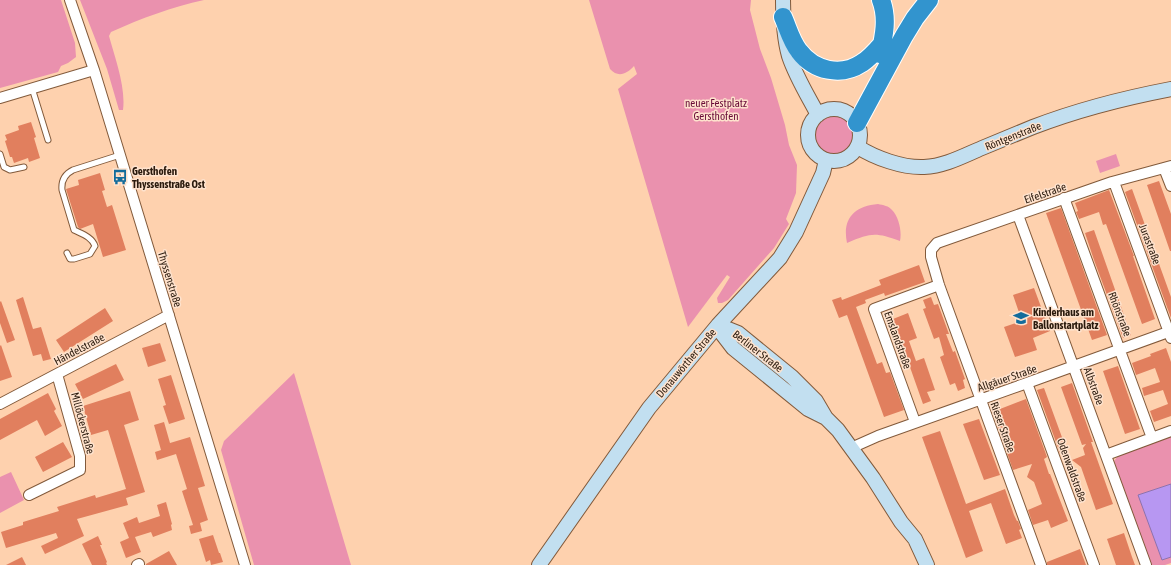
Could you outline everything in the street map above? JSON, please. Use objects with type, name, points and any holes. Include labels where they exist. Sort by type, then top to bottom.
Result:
[{"type":"highway","points":[[853,118],[875,68],[882,44],[885,19],[881,0]]},
{"type":"highway","points":[[853,118],[915,18],[930,0]]},
{"type":"highway","points":[[783,8],[793,41],[798,50],[810,62],[826,70],[840,71],[855,68],[868,60],[882,44]]},
{"type":"main road","points":[[783,8],[786,42],[791,62],[818,115]]},
{"type":"main road","name":"Röntgenstraße","points":[[858,147],[872,156],[897,163],[920,167],[933,166],[956,160],[1034,127],[1078,112],[1171,89]]},
{"type":"main road","points":[[835,109],[853,118],[861,136],[858,147],[851,156],[843,160],[834,161],[826,160],[814,152],[808,139],[810,126],[818,115],[826,110],[835,109]]},
{"type":"main road","name":"Donauwörther Straße","points":[[539,565],[649,408],[718,325],[780,258],[796,232],[823,173],[826,160]]},
{"type":"main road","name":"Berliner Straße","points":[[718,325],[732,348],[808,409],[826,418],[838,430],[873,478],[900,522],[915,539],[927,565]]},
{"type":"main road","name":"Berliner Straße","points":[[900,522],[917,565]]},
{"type":"street","name":"Thyssenstraße","points":[[70,0],[94,70],[245,565]]},
{"type":"street","points":[[0,98],[94,70]]},
{"type":"street","points":[[1168,167],[1171,186]]},
{"type":"street","name":"Eifelstraße","points":[[931,250],[937,243],[1064,198],[1168,167]]},
{"type":"street","name":"Jurastraße","points":[[1114,182],[1170,333]]},
{"type":"street","name":"Rhönstraße","points":[[1064,198],[1152,438]]},
{"type":"street","name":"Albstraße","points":[[1018,215],[1075,366],[1146,565]]},
{"type":"street","name":"Rieser Straße","points":[[931,250],[931,257],[939,286],[1041,565]]},
{"type":"street","name":"Emslandstraße","points":[[915,422],[874,309],[939,286]]},
{"type":"street","name":"Händelstraße","points":[[0,404],[169,315]]},
{"type":"street","name":"Allgäuer Straße","points":[[851,448],[864,441],[915,422],[1120,349],[1170,333]]},
{"type":"street","name":"Millöckerstraße","points":[[29,495],[80,470],[80,456],[57,374]]},
{"type":"street","name":"Odenwaldstraße","points":[[1027,383],[1094,565]]},
{"type":"street","points":[[1106,455],[1171,431]]},
{"type":"lane","points":[[32,88],[48,140]]},
{"type":"lane","points":[[0,154],[4,167],[10,170],[24,167]]},
{"type":"lane","points":[[67,252],[70,259],[74,259],[90,254],[95,246],[94,242],[88,237],[74,230],[62,190],[61,184],[64,177],[67,173],[73,170],[120,155]]},
{"type":"green space","points":[[0,0],[61,0],[75,43],[76,57],[61,66],[58,72],[0,88]]},
{"type":"green space","points":[[80,0],[204,0],[157,13],[111,32],[109,36],[119,73],[124,101],[123,110],[119,110],[107,69]]},
{"type":"green space","name":"neuer Festplatz Gersthofen","points":[[589,0],[751,0],[750,10],[760,49],[771,78],[785,125],[789,145],[797,165],[796,193],[786,219],[789,224],[774,248],[728,300],[718,303],[717,298],[730,277],[727,275],[688,327],[618,89],[637,74],[634,66],[622,74],[613,72],[610,69]]},
{"type":"green space","points":[[831,114],[839,114],[847,117],[853,123],[856,135],[853,147],[847,153],[839,156],[831,156],[823,153],[817,147],[814,139],[814,131],[817,123],[823,117]]},
{"type":"green space","points":[[1116,154],[1120,166],[1100,173],[1096,161]]},
{"type":"green space","points":[[878,204],[886,206],[894,213],[901,233],[900,241],[885,236],[873,235],[862,237],[847,243],[846,227],[852,215],[862,208]]},
{"type":"green space","points":[[294,373],[351,565],[254,565],[221,450],[224,441]]},
{"type":"green space","points":[[1171,436],[1171,563],[1165,565],[1151,565],[1114,461],[1118,456]]},
{"type":"green space","points":[[11,472],[24,500],[0,513],[0,477]]},
{"type":"shaded area","points":[[1171,484],[1171,557],[1162,560],[1138,495]]},
{"type":"building","points":[[31,122],[36,137],[34,138],[40,158],[29,162],[28,158],[14,163],[12,157],[10,157],[5,141],[7,140],[5,135],[19,130],[18,126]]},
{"type":"building","points":[[100,173],[105,190],[102,191],[107,207],[112,205],[126,250],[103,257],[93,224],[80,229],[78,227],[66,189],[79,185],[78,180]]},
{"type":"building","points":[[1159,181],[1171,214],[1171,251],[1147,185]]},
{"type":"building","points":[[1132,189],[1171,297],[1171,318],[1125,192]]},
{"type":"building","points":[[1109,190],[1134,256],[1155,319],[1142,324],[1106,224],[1103,225],[1099,212],[1079,219],[1076,212],[1078,211],[1075,203]]},
{"type":"building","points":[[1061,208],[1107,335],[1092,340],[1046,213]]},
{"type":"building","points":[[1094,230],[1131,335],[1123,338],[1085,233]]},
{"type":"building","points":[[919,265],[925,282],[885,296],[884,293],[865,300],[866,303],[856,307],[877,364],[882,362],[886,373],[890,372],[904,410],[884,417],[847,315],[839,318],[832,300],[841,297],[842,300],[881,285],[879,280]]},
{"type":"building","points":[[1034,288],[1050,331],[1033,338],[1037,350],[1015,357],[1004,327],[1022,321],[1013,295]]},
{"type":"building","points":[[23,297],[33,329],[41,327],[51,359],[43,361],[41,354],[33,356],[16,300]]},
{"type":"building","points":[[931,297],[934,305],[938,304],[949,334],[946,334],[953,352],[955,351],[965,379],[963,380],[965,388],[958,391],[955,383],[950,385],[940,357],[944,355],[939,337],[934,339],[923,309],[926,308],[923,300]]},
{"type":"building","points":[[1,301],[15,340],[7,343],[0,323]]},
{"type":"building","points":[[105,308],[113,321],[64,352],[56,340]]},
{"type":"building","points":[[908,313],[917,338],[909,341],[916,361],[924,358],[935,390],[927,392],[931,401],[923,404],[893,319]]},
{"type":"building","points":[[160,343],[166,361],[148,367],[142,348]]},
{"type":"building","points":[[1,345],[12,377],[0,381],[0,346]]},
{"type":"building","points":[[1166,348],[1171,362],[1171,416],[1154,422],[1150,411],[1168,404],[1163,390],[1144,396],[1142,388],[1160,382],[1155,368],[1136,375],[1132,363],[1151,356],[1150,354]]},
{"type":"building","points":[[116,364],[124,380],[83,399],[75,384]]},
{"type":"building","points":[[1118,366],[1140,429],[1125,434],[1103,371]]},
{"type":"building","points":[[171,375],[185,419],[169,424],[163,406],[166,405],[158,379]]},
{"type":"building","points":[[1072,383],[1113,504],[1096,510],[1081,467],[1072,460],[1085,455],[1083,448],[1086,444],[1082,445],[1061,387]]},
{"type":"building","points":[[1044,388],[1067,451],[1060,453],[1037,390]]},
{"type":"building","points":[[130,391],[139,420],[124,425],[145,492],[126,498],[128,505],[77,519],[84,536],[45,554],[41,546],[58,538],[56,533],[6,548],[1,532],[23,525],[23,522],[59,511],[57,507],[95,495],[96,498],[126,489],[108,430],[91,435],[83,406]]},
{"type":"building","points":[[48,393],[56,409],[54,411],[62,426],[45,436],[37,420],[0,440],[0,419]]},
{"type":"building","points":[[1026,399],[1047,457],[1044,459],[1049,474],[1068,521],[1051,528],[1048,520],[1033,525],[1028,510],[1042,504],[1034,482],[1027,477],[1032,464],[1013,470],[991,407],[998,405],[1000,409]]},
{"type":"building","points":[[979,419],[1000,475],[984,480],[963,424]]},
{"type":"building","points":[[164,422],[170,443],[190,437],[205,486],[198,488],[208,520],[200,523],[202,531],[191,534],[189,526],[193,525],[182,491],[187,489],[176,454],[157,460],[155,452],[161,450],[154,425]]},
{"type":"building","points":[[940,431],[966,504],[1005,489],[1014,515],[1021,529],[1019,530],[1022,538],[1006,544],[991,503],[969,511],[983,551],[966,558],[922,437]]},
{"type":"building","points":[[63,442],[72,457],[43,472],[35,457]]},
{"type":"building","points":[[166,502],[172,524],[172,530],[153,537],[151,532],[135,537],[141,552],[126,558],[120,542],[129,538],[123,523],[137,517],[139,523],[160,516],[157,505]]},
{"type":"building","points":[[1124,533],[1135,565],[1116,565],[1107,539]]},
{"type":"building","points":[[213,535],[223,562],[211,565],[210,560],[206,562],[199,539]]},
{"type":"building","points":[[98,536],[107,565],[92,565],[82,544]]},
{"type":"building","points":[[1080,549],[1086,565],[1047,565],[1047,562]]},
{"type":"building","points":[[169,551],[177,565],[146,565],[146,564]]},
{"type":"building","points":[[22,557],[26,565],[6,565]]},
{"type":"place","name":"Gersthofen Thyssenstraße Ost","points":[[120,177]]},
{"type":"place","name":"Kinderhaus am Ballonstartplatz","points":[[1021,318]]}]
